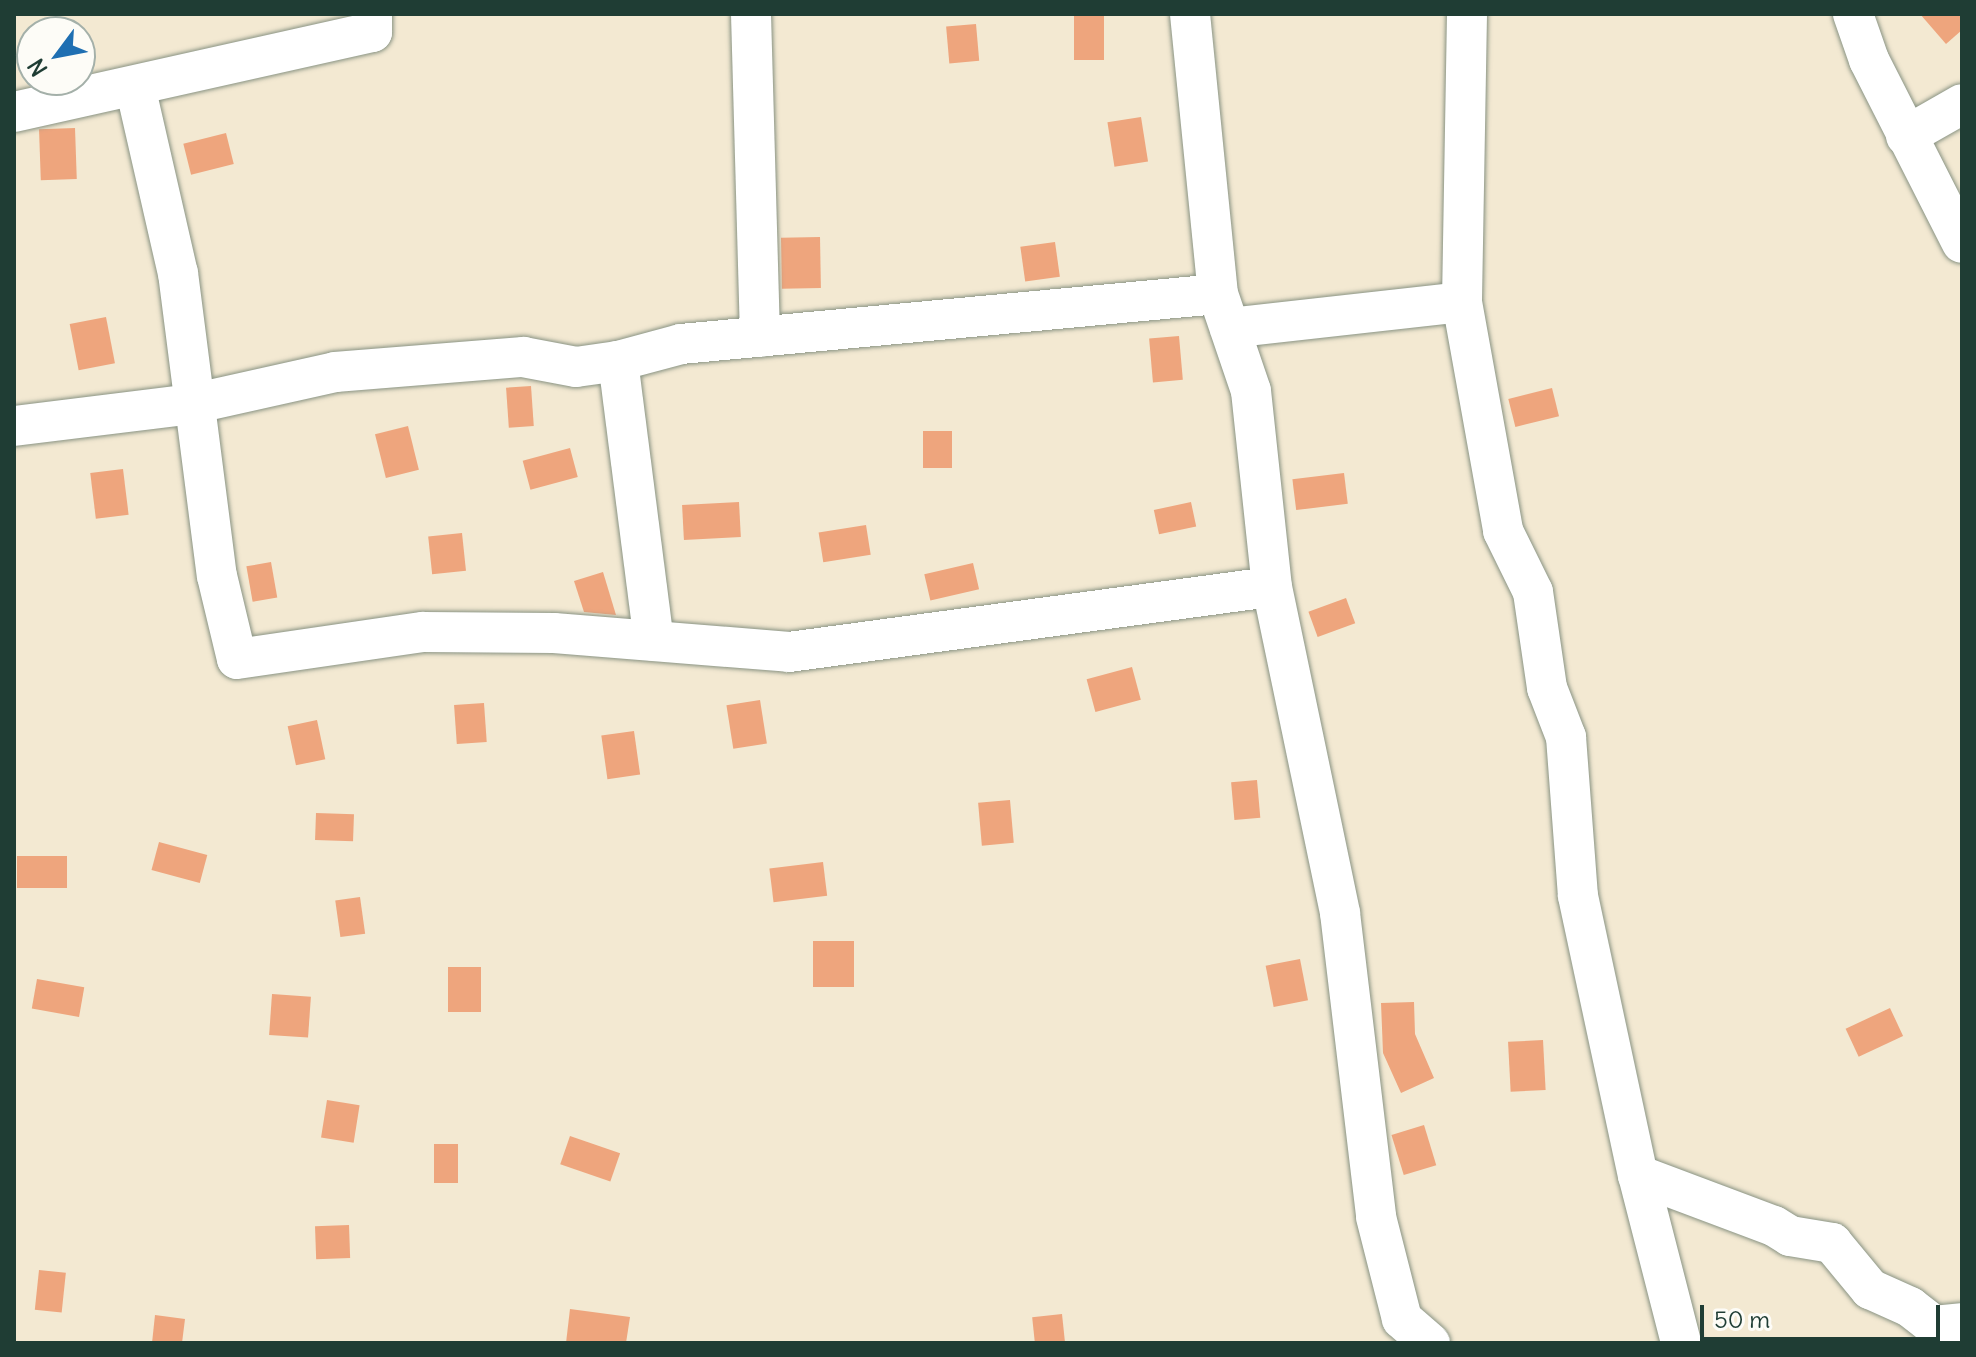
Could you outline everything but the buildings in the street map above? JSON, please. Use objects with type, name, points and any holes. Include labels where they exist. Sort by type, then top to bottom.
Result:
[{"type":"street","points":[[14,112],[372,32],[372,14]]},
{"type":"street","points":[[751,14],[760,337]]},
{"type":"street","points":[[1190,14],[1224,311],[1251,391],[1272,587],[1340,913],[1376,1217],[1402,1319],[1430,1343]]},
{"type":"street","points":[[1467,14],[1462,302],[1503,531],[1533,592],[1547,688],[1566,737],[1578,896],[1638,1175],[1681,1343]]},
{"type":"street","points":[[1853,14],[1869,60],[1962,243]]},
{"type":"street","points":[[135,86],[178,273],[192,404],[217,576],[237,659],[423,632],[554,633],[789,652],[1272,587]]},
{"type":"street","points":[[1906,136],[1962,104]]},
{"type":"street","points":[[14,426],[192,404],[335,372],[523,357],[576,367],[618,361],[681,344],[760,337],[1224,311],[1462,302]]},
{"type":"street","points":[[618,361],[654,641]]},
{"type":"street","points":[[1638,1175],[1774,1226],[1790,1236],[1832,1243],[1870,1289],[1910,1307],[1934,1326],[1962,1323]]}]
